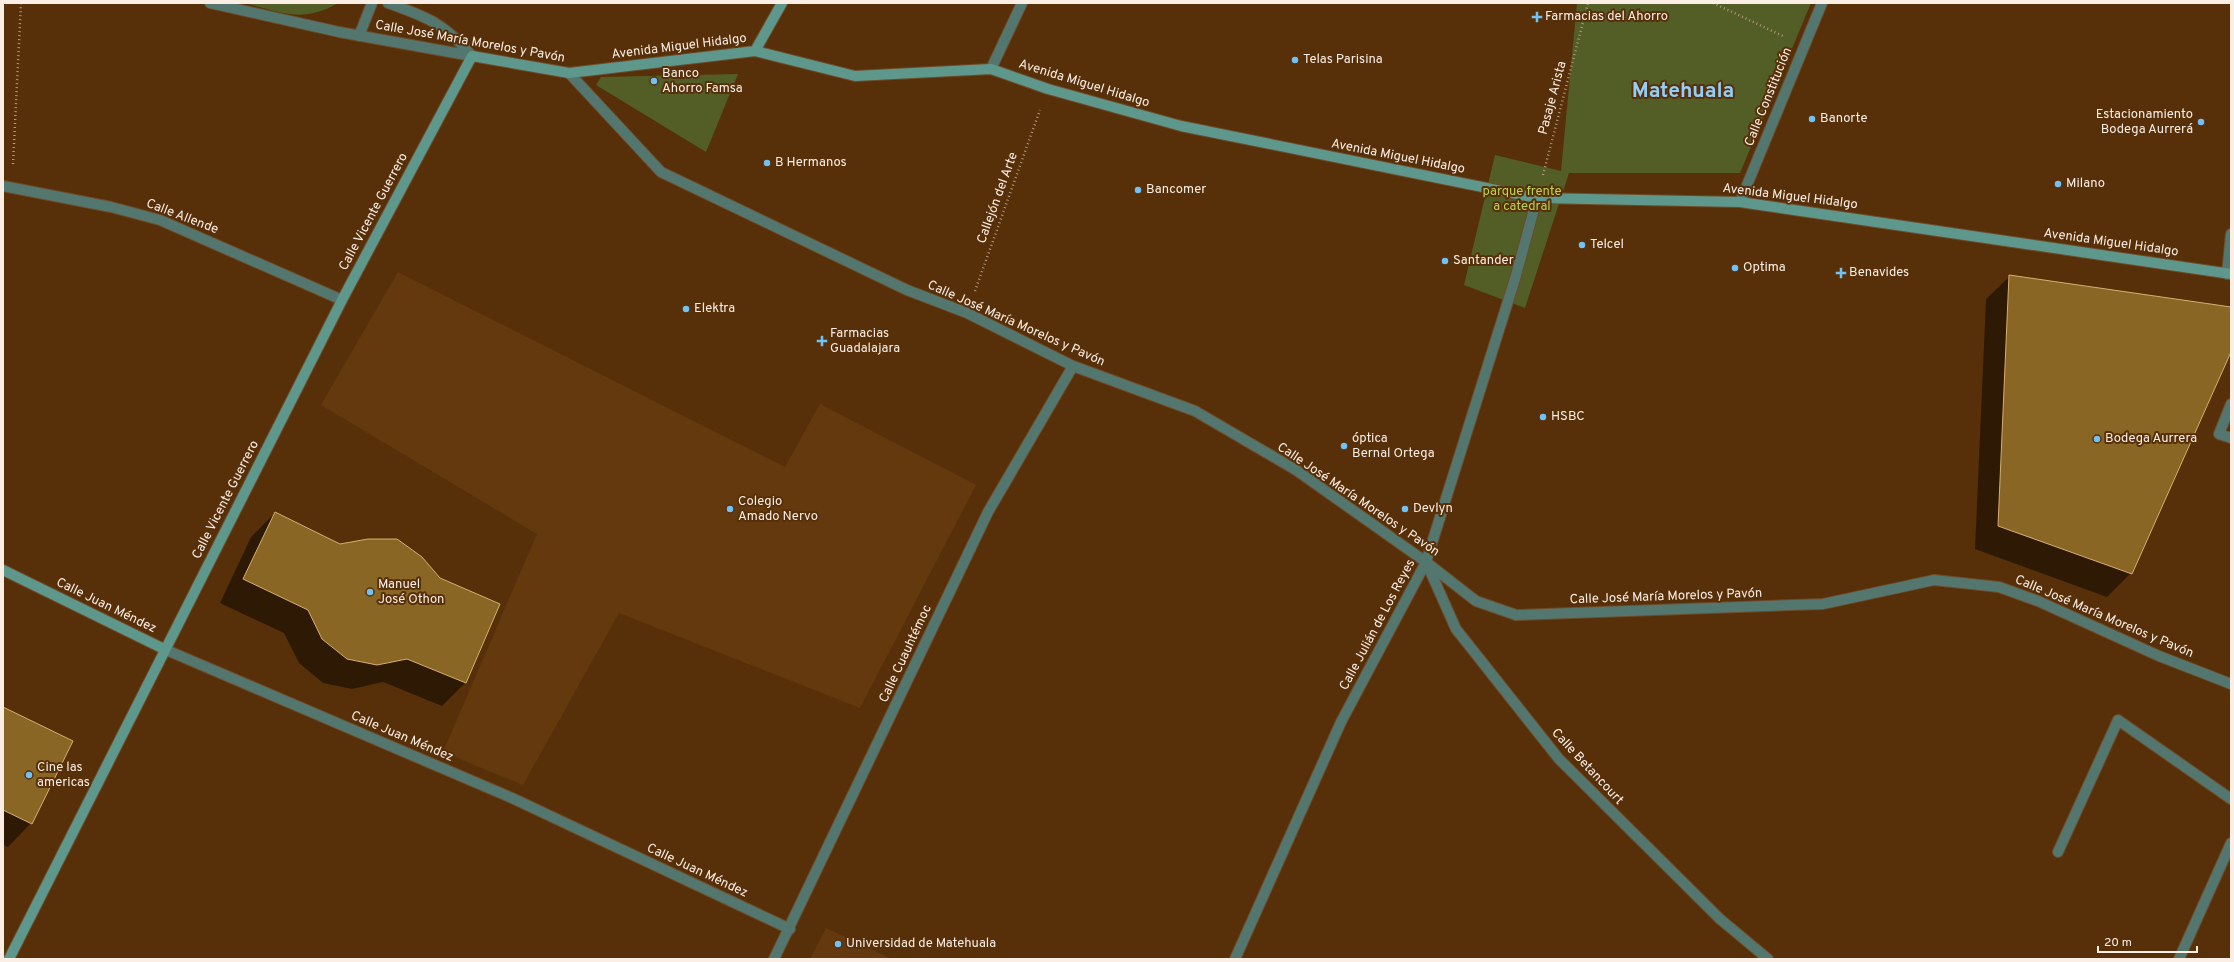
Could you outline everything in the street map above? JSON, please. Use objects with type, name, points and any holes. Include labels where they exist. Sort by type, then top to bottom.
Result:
[{"type":"street","name":"Calle José María Morelos y Pavón","points":[[210,3],[360,36],[569,73],[661,172],[907,290],[967,313],[1073,366],[1195,411],[1296,470],[1426,562],[1476,602],[1516,615],[1823,604],[1934,580],[1999,587],[2038,601],[2159,656],[2231,684]]},
{"type":"street","points":[[360,36],[372,3]]},
{"type":"street","points":[[388,3],[427,17],[443,26],[456,37],[472,56]]},
{"type":"street","points":[[755,51],[782,3]]},
{"type":"street","points":[[991,69],[1022,3]]},
{"type":"street","name":"Calle Constitución","points":[[1740,202],[1822,3]]},
{"type":"street","name":"Avenida Miguel Hidalgo","points":[[569,73],[755,51],[856,76],[991,69],[1048,89],[1182,126],[1537,198],[1740,202],[2229,274]]},
{"type":"street","name":"Calle Vicente Guerrero","points":[[8,959],[342,300],[472,56]]},
{"type":"street","name":"Calle Allende","points":[[8,186],[111,207],[160,220],[342,300]]},
{"type":"street","name":"Calle Julián de Los Reyes","points":[[1235,959],[1341,722],[1426,562],[1515,279],[1537,198]]},
{"type":"street","points":[[2229,274],[2231,234]]},
{"type":"street","name":"Calle Cuauhtémoc","points":[[774,959],[790,929],[988,512],[1073,366]]},
{"type":"street","points":[[2231,404],[2219,434],[2231,438]]},
{"type":"street","name":"Calle Betancourt","points":[[1426,562],[1456,629],[1559,759],[1720,919],[1768,959]]},
{"type":"street","name":"Calle Juan Méndez","points":[[3,570],[164,649],[512,798],[790,929]]},
{"type":"street","points":[[2058,852],[2118,720],[2231,799]]},
{"type":"street","points":[[2179,959],[2231,843]]},
{"type":"path","points":[[8,186],[22,3]]},
{"type":"path","name":"Pasaje Arista","points":[[1537,198],[1588,3]]},
{"type":"path","points":[[1713,3],[1804,46]]},
{"type":"path","name":"Callejón del Arte","points":[[967,313],[1048,89]]},
{"type":"shaded area","name":"Colegio Amado Nervo","points":[[398,272],[785,467],[820,404],[976,485],[860,708],[619,613],[523,785],[443,752],[537,534],[321,405]]},
{"type":"shaded area","name":"Universidad de Matehuala","points":[[826,928],[892,959],[810,959]]},
{"type":"green space","points":[[244,3],[338,3],[313,13],[302,15],[281,12]]},
{"type":"green space","name":"parque frente a catedral","points":[[1577,3],[1811,3],[1740,173],[1569,173],[1525,308],[1464,285],[1495,155],[1561,171]]},
{"type":"green space","points":[[738,74],[706,152],[596,85],[601,77]]},
{"type":"building","name":"Bodega Aurrera","points":[[2009,275],[2231,307],[2231,352],[2132,574],[1998,526]]},
{"type":"building","name":"Manuel José Othon","points":[[275,512],[340,544],[368,539],[397,539],[422,557],[440,578],[500,604],[466,683],[407,659],[377,665],[347,659],[322,639],[308,610],[243,579]]},
{"type":"building","name":"Cine las americas","points":[[3,707],[73,741],[32,824],[3,810]]},
{"type":"place","name":"Farmacias del Ahorro","points":[[1537,17]]},
{"type":"place","name":"Telas Parisina","points":[[1295,60]]},
{"type":"place","name":"Banco Ahorro Famsa","points":[[654,81]]},
{"type":"place","name":"Banorte","points":[[1812,119]]},
{"type":"place","name":"Estacionamiento Bodega Aurrerá","points":[[2201,122]]},
{"type":"place","name":"B Hermanos","points":[[767,163]]},
{"type":"place","name":"Milano","points":[[2058,184]]},
{"type":"place","name":"Bancomer","points":[[1138,190]]},
{"type":"place","name":"Telcel","points":[[1582,245]]},
{"type":"place","name":"Santander","points":[[1445,261]]},
{"type":"place","name":"Optima","points":[[1735,268]]},
{"type":"place","name":"Benavides","points":[[1841,273]]},
{"type":"place","name":"Elektra","points":[[686,309]]},
{"type":"place","name":"Farmacias Guadalajara","points":[[822,341]]},
{"type":"place","name":"HSBC","points":[[1543,417]]},
{"type":"place","name":"Bodega Aurrera","points":[[2097,439]]},
{"type":"place","name":"óptica Bernal Ortega","points":[[1344,446]]},
{"type":"place","name":"Colegio Amado Nervo","points":[[730,509]]},
{"type":"place","name":"Devlyn","points":[[1405,509]]},
{"type":"place","name":"Manuel José Othon","points":[[370,592]]},
{"type":"place","name":"Cine las americas","points":[[29,775]]},
{"type":"place","name":"Universidad de Matehuala","points":[[838,944]]},
{"type":"district","name":"Matehuala","points":[[1683,91]]}]
